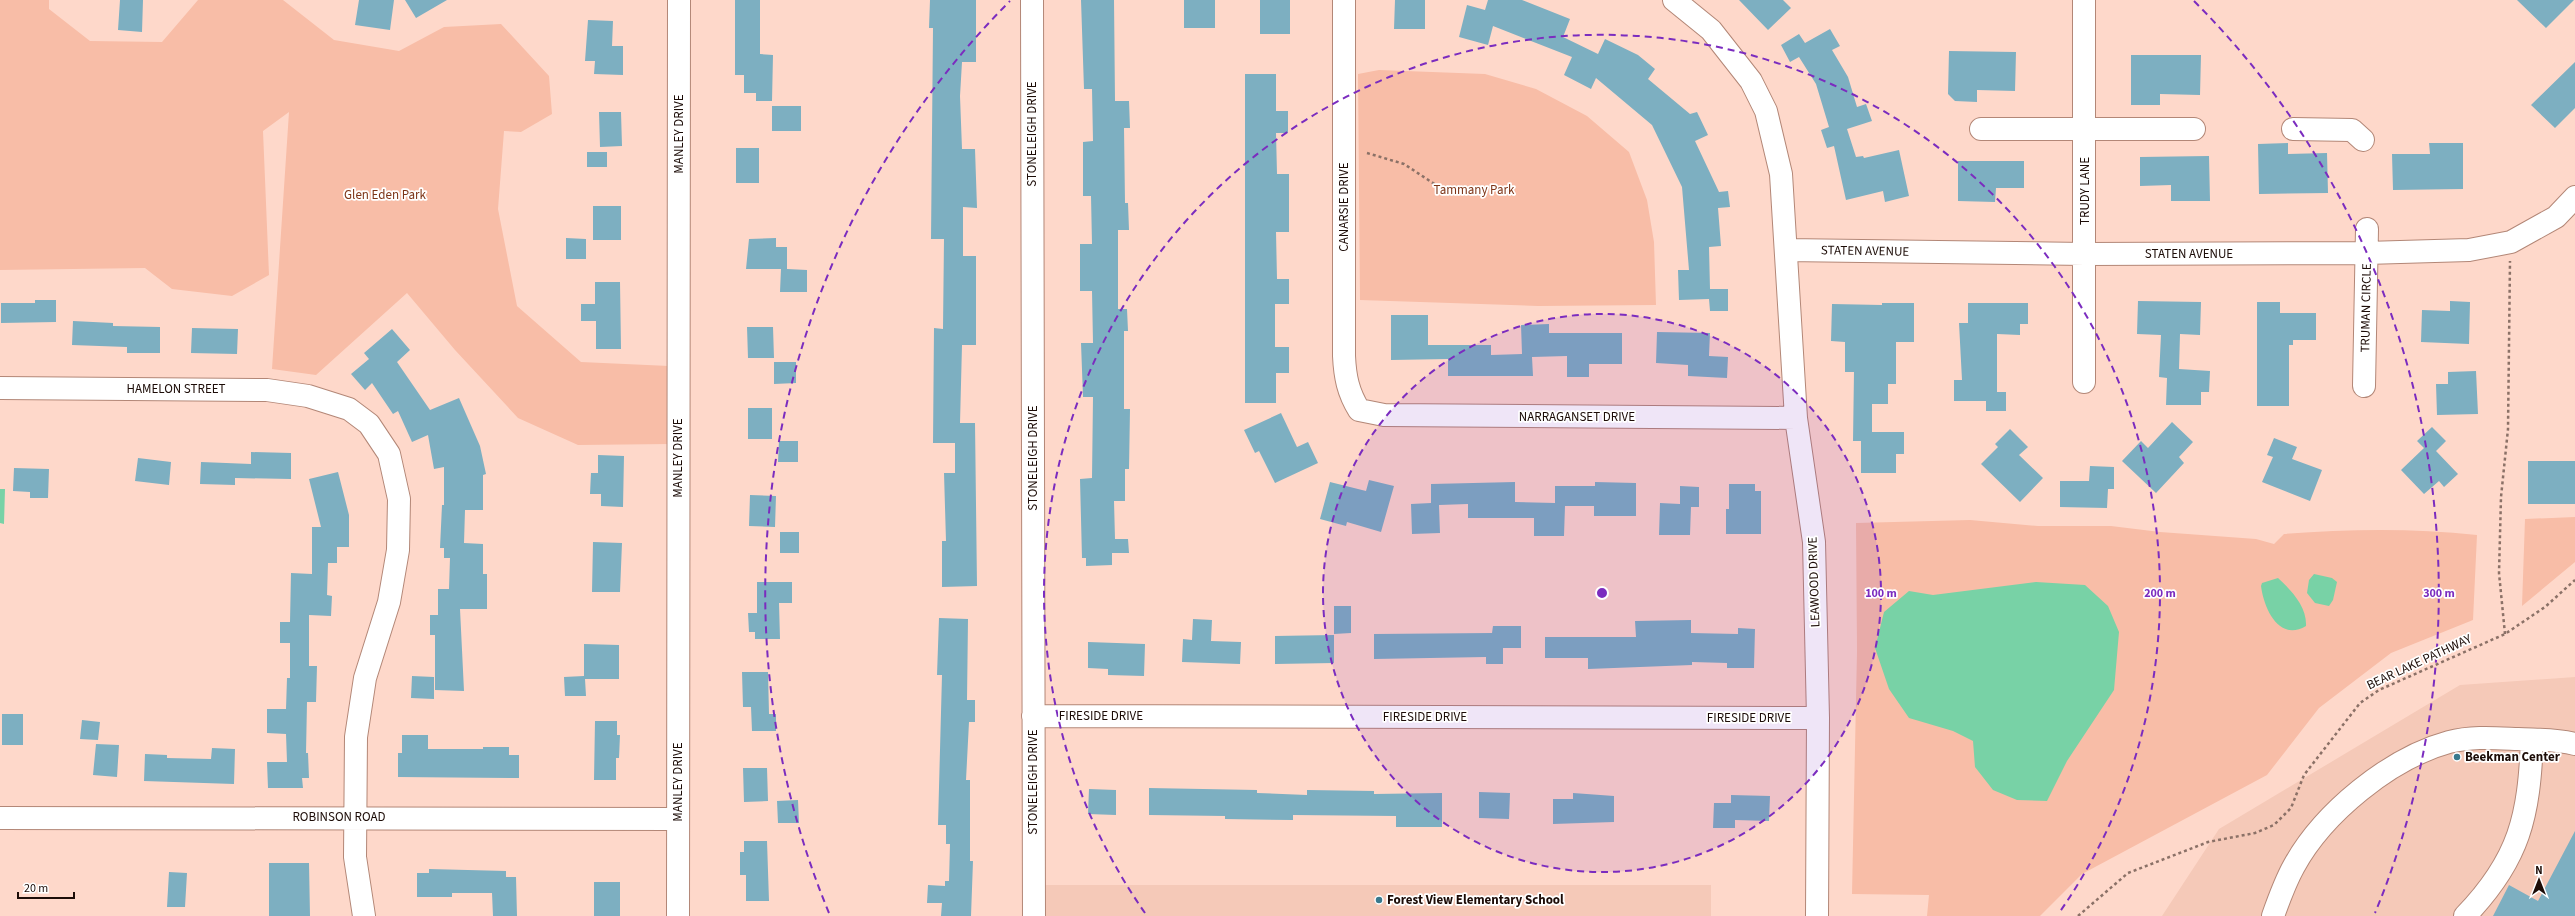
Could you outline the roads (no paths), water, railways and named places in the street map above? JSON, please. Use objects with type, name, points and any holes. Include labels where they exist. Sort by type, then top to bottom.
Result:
[{"type":"street","name":"MANLEY DRIVE","points":[[678,916],[679,0]]},
{"type":"street","name":"STONELEIGH DRIVE","points":[[1032,0],[1034,916]]},
{"type":"street","name":"CANARSIE DRIVE","points":[[1344,0],[1344,356],[1346,380],[1351,397],[1359,410]]},
{"type":"street","name":"LEAWOOD DRIVE","points":[[1674,0],[1711,30],[1751,81],[1766,111],[1781,174],[1796,418],[1814,542],[1818,718],[1817,916]]},
{"type":"street","name":"TRUDY LANE","points":[[2084,0],[2084,382]]},
{"type":"street","points":[[1981,129],[2194,129]]},
{"type":"street","points":[[2293,129],[2352,130],[2363,140]]},
{"type":"street","name":"STATEN AVENUE","points":[[1786,250],[2085,254],[2366,253],[2469,250],[2511,242],[2556,217],[2575,197]]},
{"type":"street","name":"TRUMAN CIRCLE","points":[[2364,386],[2367,229]]},
{"type":"street","name":"HAMELON STREET","points":[[0,388],[266,390],[308,396],[349,409],[369,424],[388,454],[399,499],[398,550],[390,602],[364,678],[356,737],[355,857],[364,916]]},
{"type":"street","name":"NARRAGANSET DRIVE","points":[[1359,410],[1384,416],[1796,418]]},
{"type":"street","name":"FIRESIDE DRIVE","points":[[1033,716],[1818,718]]},
{"type":"street","points":[[2273,916],[2294,865],[2318,832],[2352,796],[2385,772],[2417,754],[2449,742],[2479,737],[2559,740],[2575,744]]},
{"type":"street","points":[[2465,916],[2480,901],[2503,869],[2519,835],[2527,806],[2532,740]]},
{"type":"street","name":"ROBINSON ROAD","points":[[0,818],[356,817],[678,819]]},
{"type":"place","name":"Beekman Center","points":[[2457,757]]},
{"type":"place","name":"Forest View Elementary School","points":[[1379,900]]},
{"type":"park label","name":"Tammany Park","points":[[1474,190]]},
{"type":"park label","name":"Glen Eden Park","points":[[385,195]]}]
